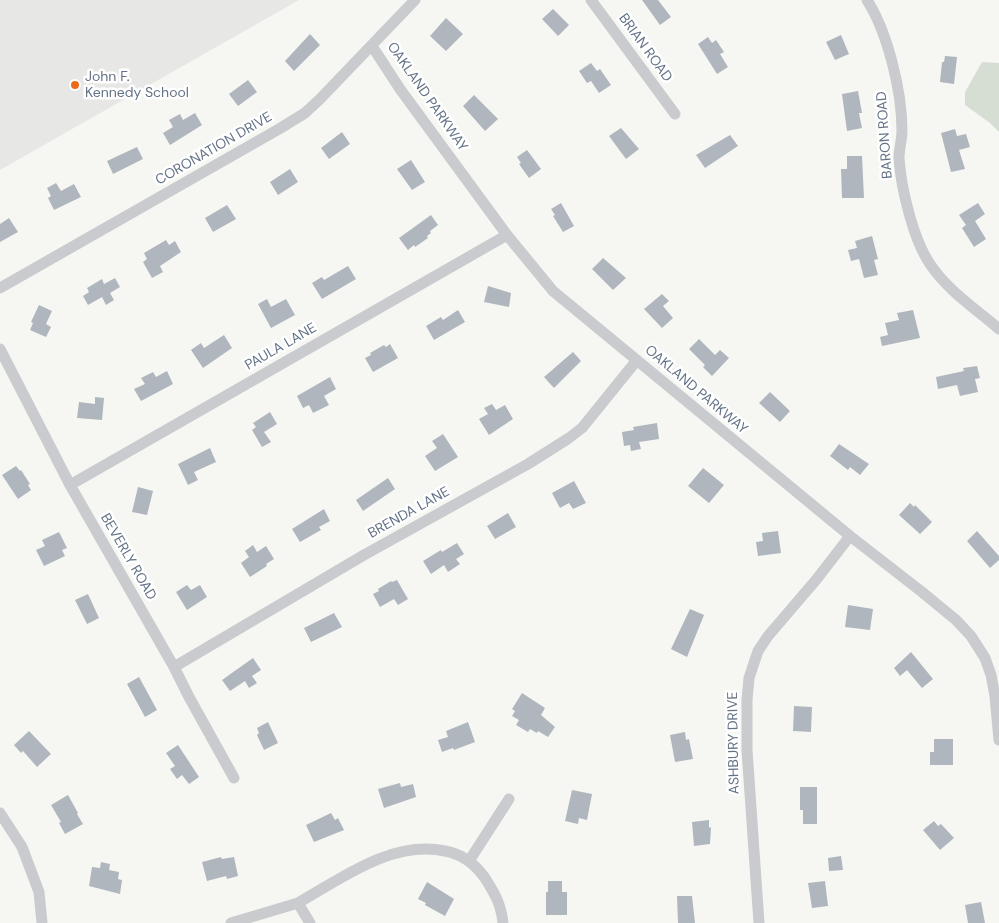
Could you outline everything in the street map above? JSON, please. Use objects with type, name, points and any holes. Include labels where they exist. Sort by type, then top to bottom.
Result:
[{"type":"street","name":"CORONATION DRIVE","points":[[0,288],[304,113],[372,46],[415,0]]},
{"type":"street","name":"BRIAN ROAD","points":[[591,0],[675,114]]},
{"type":"street","name":"BARON ROAD","points":[[867,0],[876,14],[895,73],[902,132],[899,157],[906,201],[920,246],[929,263],[943,281],[999,329]]},
{"type":"street","name":"OAKLAND PARKWAY","points":[[372,46],[400,89],[507,235],[553,291],[850,536],[922,592],[971,636],[985,658],[991,675],[999,740]]},
{"type":"street","name":"PAULA LANE","points":[[70,485],[507,235]]},
{"type":"street","name":"BEVERLY ROAD","points":[[0,350],[70,485],[174,667],[234,778]]},
{"type":"street","name":"BRENDA LANE","points":[[174,667],[364,555],[528,464],[569,438],[582,428],[636,360]]},
{"type":"street","name":"ASHBURY DRIVE","points":[[759,923],[748,750],[747,700],[749,678],[758,652],[768,636],[816,580],[850,536]]},
{"type":"street","points":[[469,861],[509,799]]},
{"type":"street","points":[[0,813],[22,847],[39,892],[42,923]]},
{"type":"street","points":[[232,923],[298,903],[353,872],[392,854],[420,848],[454,853],[477,866],[493,890],[501,907],[503,923]]},
{"type":"street","points":[[298,903],[310,923]]},
{"type":"shaded area","name":"John F. Kennedy School","points":[[0,0],[299,0],[0,170]]},
{"type":"shaded area","points":[[982,62],[999,63],[999,132],[965,105],[965,92]]},
{"type":"building","points":[[642,0],[658,0],[671,17],[660,25]]},
{"type":"building","points":[[553,9],[569,25],[558,36],[542,19]]},
{"type":"building","points":[[446,18],[463,34],[446,51],[430,36]]},
{"type":"building","points":[[310,34],[320,45],[294,71],[285,61]]},
{"type":"building","points":[[841,35],[849,54],[835,60],[826,42]]},
{"type":"building","points":[[708,37],[712,43],[716,40],[724,52],[720,54],[728,67],[717,74],[698,44]]},
{"type":"building","points":[[945,56],[957,57],[954,84],[940,82],[942,62],[944,62]]},
{"type":"building","points":[[591,63],[597,71],[600,69],[611,85],[599,93],[591,81],[587,83],[579,71]]},
{"type":"building","points":[[248,80],[257,92],[238,106],[229,94]]},
{"type":"building","points":[[858,91],[862,113],[859,113],[862,128],[847,131],[842,94]]},
{"type":"building","points":[[474,95],[498,119],[485,131],[463,106]]},
{"type":"building","points":[[195,113],[202,125],[170,145],[163,133],[173,127],[169,120],[180,114],[183,120]]},
{"type":"building","points":[[621,128],[639,149],[626,159],[609,136]]},
{"type":"building","points":[[955,129],[957,136],[966,134],[970,147],[959,150],[965,169],[951,172],[941,133]]},
{"type":"building","points":[[342,132],[350,144],[329,159],[321,148]]},
{"type":"building","points":[[730,135],[738,146],[705,168],[696,155]]},
{"type":"building","points":[[137,147],[143,159],[113,174],[107,161]]},
{"type":"building","points":[[527,150],[541,169],[529,178],[519,164],[521,163],[517,157]]},
{"type":"building","points":[[847,156],[862,156],[864,198],[842,198],[841,169],[847,169]]},
{"type":"building","points":[[411,160],[425,182],[412,190],[397,169]]},
{"type":"building","points":[[290,169],[298,182],[278,195],[270,182]]},
{"type":"building","points":[[56,183],[61,191],[74,184],[81,197],[54,210],[48,198],[51,196],[47,188]]},
{"type":"building","points":[[561,203],[574,226],[563,232],[551,209]]},
{"type":"building","points":[[978,203],[985,214],[975,221],[986,239],[974,247],[962,228],[966,225],[959,215]]},
{"type":"building","points":[[227,205],[236,219],[213,232],[205,218]]},
{"type":"building","points":[[431,215],[438,225],[430,231],[431,233],[427,236],[428,238],[408,250],[399,238]]},
{"type":"building","points":[[9,218],[18,232],[0,242],[0,224]]},
{"type":"building","points":[[872,236],[878,259],[874,260],[878,275],[864,278],[859,259],[851,261],[848,250],[857,248],[855,241]]},
{"type":"building","points":[[166,240],[169,245],[175,241],[181,252],[160,266],[163,272],[152,278],[143,262],[147,259],[144,253]]},
{"type":"building","points":[[603,258],[626,278],[613,290],[592,269]]},
{"type":"building","points":[[348,266],[356,279],[322,299],[312,283],[322,277],[324,280]]},
{"type":"building","points":[[115,278],[120,287],[110,293],[114,300],[106,305],[102,297],[88,305],[83,296],[89,292],[87,288],[102,279],[104,284]]},
{"type":"building","points":[[488,286],[511,293],[509,307],[484,302]]},
{"type":"building","points":[[662,294],[669,301],[663,306],[673,318],[662,328],[644,309]]},
{"type":"building","points":[[267,299],[271,307],[286,299],[295,315],[271,328],[258,304]]},
{"type":"building","points":[[39,305],[52,311],[46,324],[51,327],[46,337],[30,330],[33,323],[31,322]]},
{"type":"building","points":[[458,310],[465,322],[434,340],[426,326],[441,317],[443,320]]},
{"type":"building","points":[[913,310],[920,338],[882,346],[880,337],[888,335],[885,323],[899,320],[897,313]]},
{"type":"building","points":[[224,335],[232,348],[203,368],[191,350],[201,343],[204,348]]},
{"type":"building","points":[[699,339],[715,355],[720,350],[729,358],[712,376],[703,367],[705,365],[689,349]]},
{"type":"building","points":[[390,344],[398,358],[373,372],[365,358],[384,345],[386,347]]},
{"type":"building","points":[[573,352],[581,361],[554,388],[544,377]]},
{"type":"building","points":[[977,366],[980,378],[975,379],[978,392],[960,396],[957,385],[938,389],[936,377],[964,371],[963,368]]},
{"type":"building","points":[[167,371],[173,384],[141,401],[134,389],[145,384],[141,378],[153,372],[156,377]]},
{"type":"building","points":[[330,377],[336,389],[324,396],[329,405],[313,413],[309,405],[303,408],[297,396]]},
{"type":"building","points":[[770,392],[790,411],[780,422],[759,403]]},
{"type":"building","points":[[95,397],[104,398],[102,420],[77,418],[79,402],[95,404]]},
{"type":"building","points":[[492,404],[496,410],[505,405],[513,419],[489,435],[479,419],[488,414],[484,408]]},
{"type":"building","points":[[270,412],[277,424],[264,432],[271,442],[262,447],[252,430],[256,427],[253,423]]},
{"type":"building","points":[[657,423],[659,439],[639,442],[641,449],[631,451],[630,445],[624,446],[622,432],[634,430],[633,427]]},
{"type":"building","points":[[443,434],[458,457],[435,471],[425,456],[437,448],[432,441]]},
{"type":"building","points":[[839,444],[869,464],[860,475],[850,467],[848,470],[830,456]]},
{"type":"building","points":[[210,448],[216,462],[194,472],[198,480],[188,485],[178,464]]},
{"type":"building","points":[[16,466],[30,484],[28,485],[31,490],[18,499],[2,475]]},
{"type":"building","points":[[703,468],[724,485],[709,503],[688,486]]},
{"type":"building","points":[[388,478],[395,489],[363,511],[356,500]]},
{"type":"building","points":[[574,481],[586,503],[573,509],[569,503],[560,508],[552,493]]},
{"type":"building","points":[[138,487],[153,491],[147,515],[132,512]]},
{"type":"building","points":[[910,503],[914,507],[915,505],[932,522],[920,534],[899,515]]},
{"type":"building","points":[[324,509],[330,521],[319,527],[321,530],[300,542],[292,529]]},
{"type":"building","points":[[508,513],[516,527],[495,539],[487,526]]},
{"type":"building","points":[[778,531],[781,553],[758,556],[756,542],[763,541],[762,533]]},
{"type":"building","points":[[977,531],[999,556],[999,560],[990,568],[967,541]]},
{"type":"building","points":[[59,532],[67,548],[62,550],[65,556],[44,566],[36,550],[45,546],[42,540]]},
{"type":"building","points":[[457,543],[464,554],[456,559],[460,564],[448,572],[444,565],[431,574],[423,561]]},
{"type":"building","points":[[253,545],[257,552],[266,546],[274,559],[250,577],[241,563],[249,557],[245,551]]},
{"type":"building","points":[[397,580],[408,599],[398,605],[394,599],[380,607],[373,594],[391,581]]},
{"type":"building","points":[[187,585],[191,590],[200,585],[207,597],[187,610],[176,592]]},
{"type":"building","points":[[88,594],[99,618],[87,624],[75,600]]},
{"type":"building","points":[[848,605],[873,609],[870,630],[845,627]]},
{"type":"building","points":[[690,609],[704,615],[687,657],[671,649]]},
{"type":"building","points":[[334,613],[342,627],[311,642],[304,628]]},
{"type":"building","points":[[911,652],[933,679],[922,688],[907,670],[900,676],[894,668]]},
{"type":"building","points":[[253,658],[261,670],[252,676],[257,683],[249,688],[245,681],[230,691],[222,680]]},
{"type":"building","points":[[139,677],[157,710],[145,717],[127,684]]},
{"type":"building","points":[[522,693],[545,708],[541,715],[555,727],[548,737],[530,729],[528,732],[516,725],[519,720],[512,716],[515,711],[512,709]]},
{"type":"building","points":[[794,706],[812,707],[811,732],[793,731]]},
{"type":"building","points":[[268,722],[278,743],[264,750],[257,735],[259,733],[257,728]]},
{"type":"building","points":[[468,722],[475,742],[454,750],[453,748],[442,752],[438,740],[448,737],[446,731]]},
{"type":"building","points":[[29,731],[51,754],[37,767],[23,751],[21,753],[14,745]]},
{"type":"building","points":[[685,732],[686,740],[689,739],[693,759],[675,762],[670,735]]},
{"type":"building","points":[[934,739],[953,739],[953,765],[930,765],[930,752],[934,752]]},
{"type":"building","points":[[178,745],[199,777],[189,784],[182,775],[177,779],[170,769],[175,766],[166,753]]},
{"type":"building","points":[[400,783],[401,787],[413,784],[416,797],[384,808],[378,789]]},
{"type":"building","points":[[800,787],[817,787],[817,824],[803,824],[803,810],[800,810]]},
{"type":"building","points":[[572,790],[592,794],[587,820],[579,818],[578,824],[565,821]]},
{"type":"building","points":[[68,795],[83,824],[65,834],[59,823],[61,822],[51,805]]},
{"type":"building","points":[[331,813],[335,820],[338,818],[344,830],[314,842],[306,825]]},
{"type":"building","points":[[709,820],[709,828],[711,827],[710,844],[694,846],[692,822]]},
{"type":"building","points":[[934,821],[938,826],[941,824],[954,838],[940,850],[923,830]]},
{"type":"building","points":[[841,856],[843,870],[829,871],[828,858]]},
{"type":"building","points":[[221,857],[222,859],[234,857],[238,876],[227,879],[226,876],[207,881],[202,862]]},
{"type":"building","points":[[101,862],[110,864],[109,870],[119,872],[118,879],[122,880],[120,894],[89,886],[92,867],[100,868]]},
{"type":"building","points":[[548,881],[562,881],[562,892],[567,892],[567,915],[546,915]]},
{"type":"building","points":[[825,881],[828,906],[812,908],[808,883]]},
{"type":"building","points":[[427,882],[454,899],[445,916],[418,899]]},
{"type":"building","points":[[677,896],[692,896],[695,923],[678,923]]},
{"type":"building","points":[[981,902],[985,923],[968,923],[965,905]]},
{"type":"place","name":"John F. Kennedy School","points":[[75,85]]}]
